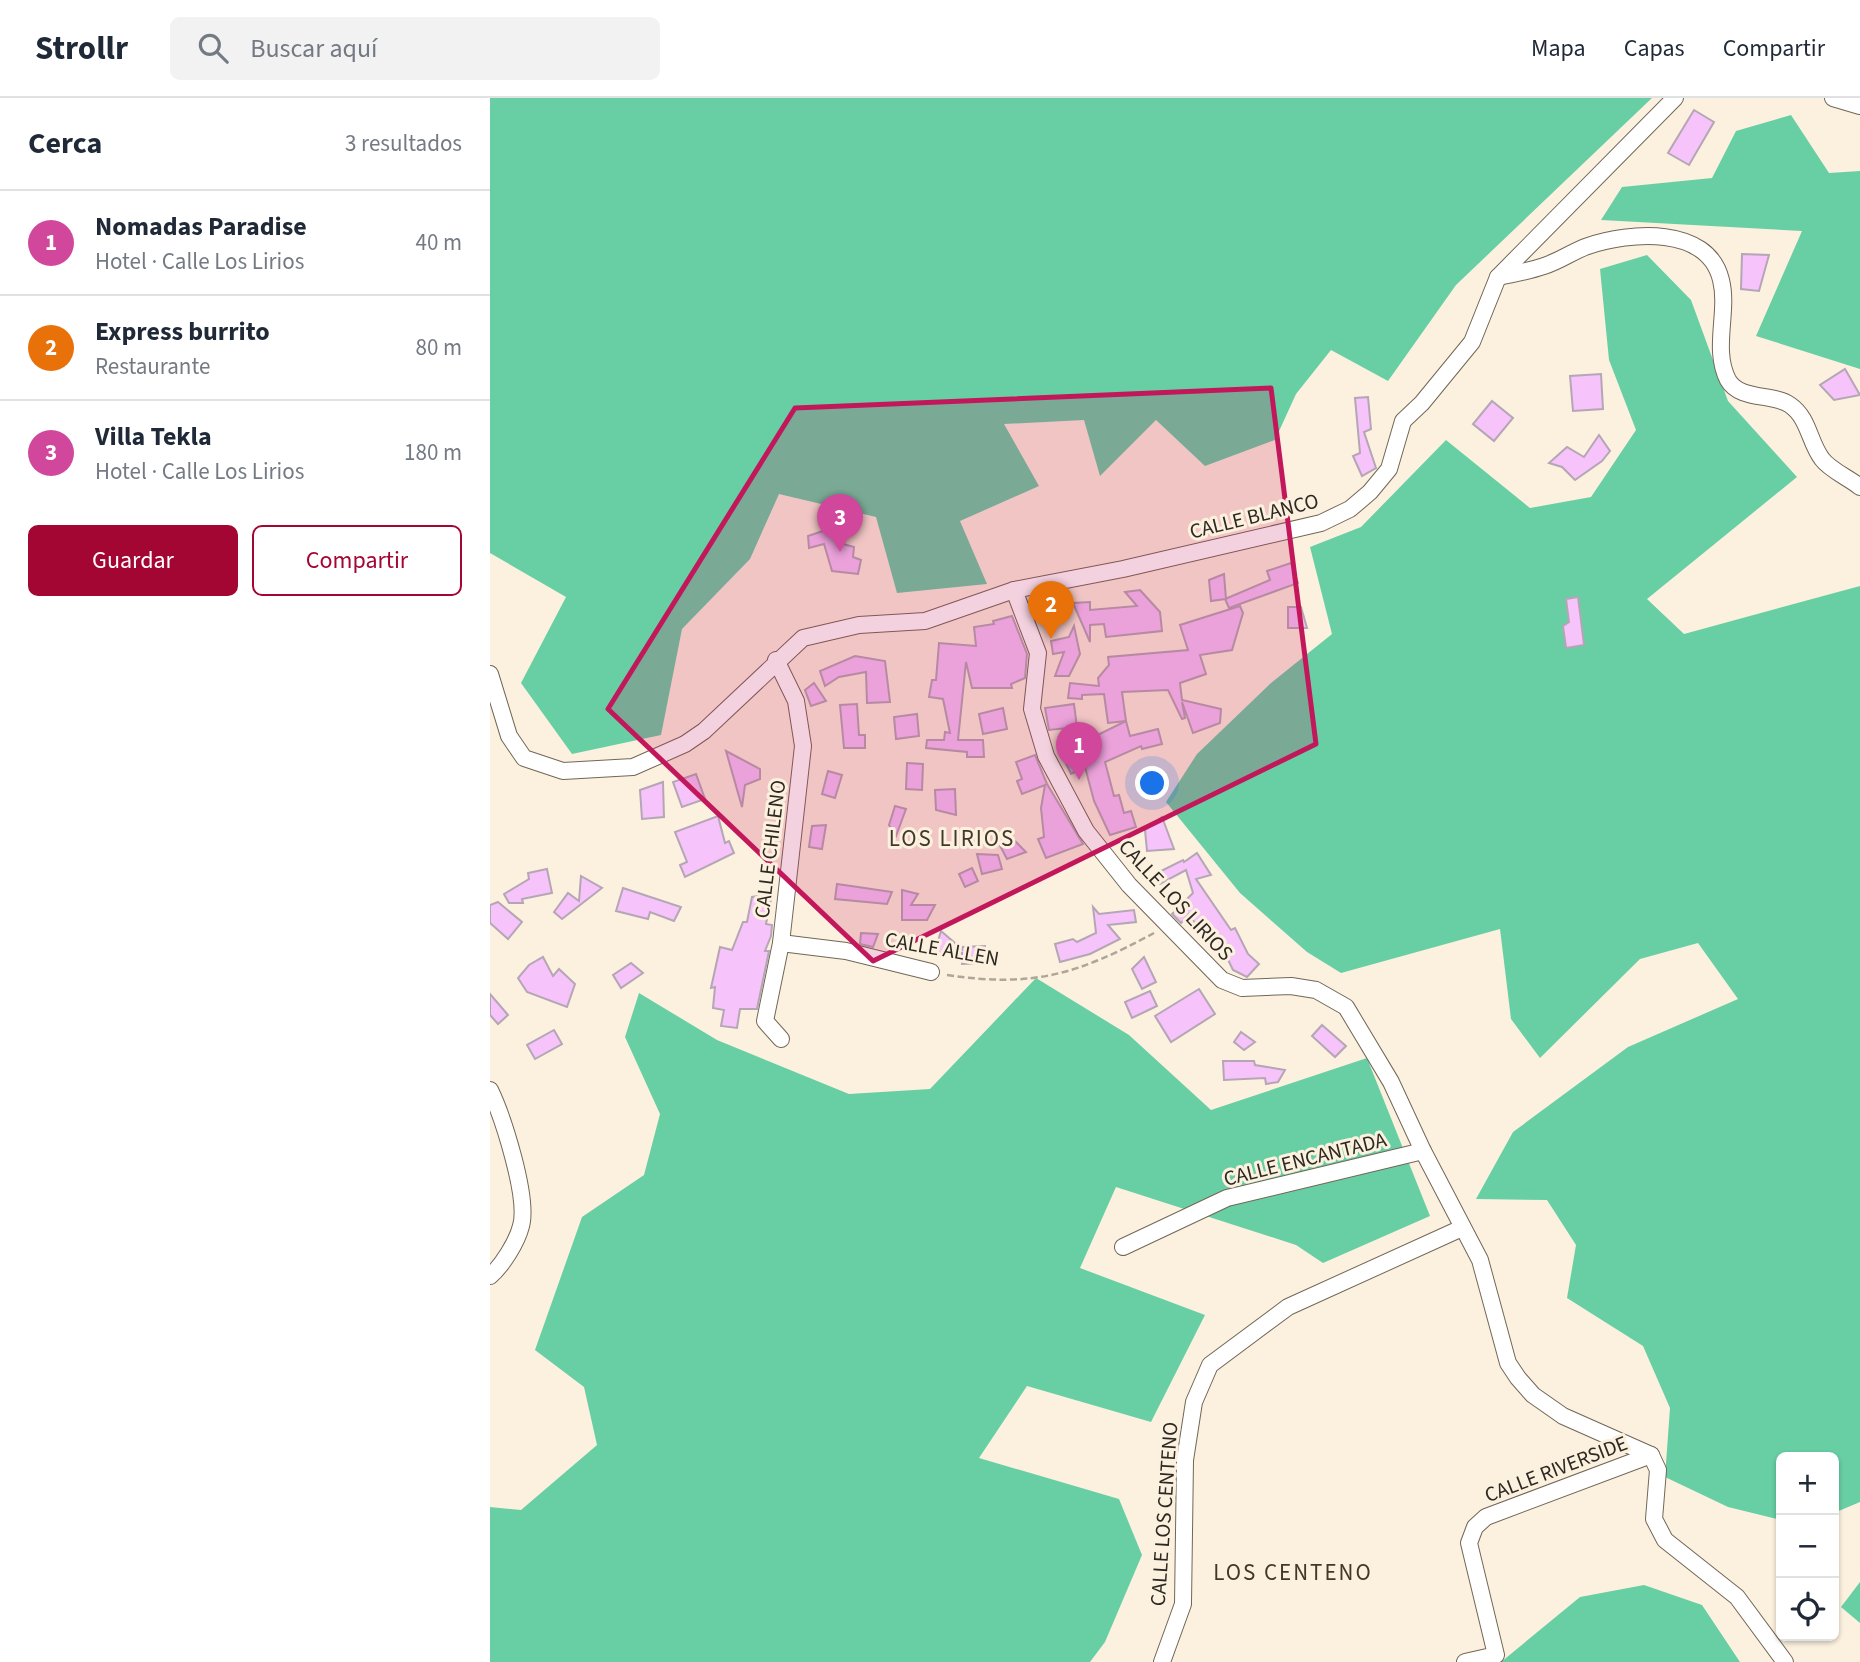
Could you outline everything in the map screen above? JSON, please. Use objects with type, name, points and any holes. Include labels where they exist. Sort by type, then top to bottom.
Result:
[{"type":"street","name":"CALLE BLANCO","points":[[1014,590],[1321,523],[1350,509],[1370,492],[1389,468],[1403,421],[1472,342],[1498,277],[1675,98]]},
{"type":"street","points":[[1833,98],[1860,106]]},
{"type":"street","points":[[1498,277],[1546,265],[1590,245],[1633,237],[1666,237],[1694,247],[1709,257],[1721,277],[1725,300],[1721,342],[1729,381],[1741,391],[1788,403],[1801,415],[1823,462],[1860,487]]},
{"type":"street","points":[[490,674],[509,736],[524,758],[563,771],[633,767],[685,744],[704,731],[776,660],[803,638],[835,628],[925,621],[1014,590]]},
{"type":"street","name":"CALLE LOS LIRIOS","points":[[1014,590],[1038,653],[1032,709],[1046,757],[1086,831],[1129,885],[1222,980],[1242,988],[1291,986],[1316,990],[1346,1007],[1391,1082],[1423,1151],[1480,1260],[1508,1363],[1518,1378],[1533,1395],[1563,1416],[1651,1455]]},
{"type":"street","name":"CALLE CHILENO","points":[[776,660],[796,701],[803,746],[780,943],[765,1021],[781,1038]]},
{"type":"street","name":"CALLE ALLEN","points":[[780,943],[846,951],[931,972]]},
{"type":"street","points":[[490,1090],[521,1184],[522,1226],[499,1269],[490,1276]]},
{"type":"street","name":"CALLE ENCANTADA","points":[[1123,1247],[1227,1198],[1423,1151]]},
{"type":"street","name":"CALLE LOS CENTENO","points":[[1162,1662],[1183,1604],[1185,1460],[1194,1402],[1210,1365],[1288,1307],[1462,1228]]},
{"type":"street","points":[[1651,1455],[1658,1470],[1654,1519],[1665,1540],[1737,1597],[1785,1662]]},
{"type":"street","name":"CALLE RIVERSIDE","points":[[1465,1662],[1496,1655],[1469,1543],[1475,1527],[1486,1517],[1651,1455]]},
{"type":"path","name":"CALLE ALLEN","points":[[931,972],[1000,982],[1052,977],[1102,961],[1169,925]]},
{"type":"highlighted area","points":[[1271,388],[1316,744],[873,961],[608,709],[795,408]]},
{"type":"green space","points":[[490,98],[1652,98],[1456,285],[1388,381],[1331,350],[1296,394],[1275,440],[1205,466],[1156,420],[1100,476],[1084,420],[1004,424],[1039,486],[960,521],[987,584],[897,593],[876,517],[779,494],[750,559],[682,629],[661,735],[572,754],[521,683],[566,597],[490,553]]},
{"type":"green space","points":[[1791,115],[1829,173],[1860,171],[1860,369],[1756,336],[1802,231],[1601,220],[1622,187],[1712,178],[1736,131]]},
{"type":"green space","points":[[1647,255],[1691,300],[1728,401],[1797,477],[1647,599],[1684,634],[1860,586],[1860,1502],[1839,1511],[1839,1452],[1776,1452],[1776,1519],[1728,1507],[1665,1477],[1670,1408],[1643,1346],[1567,1298],[1576,1245],[1547,1200],[1476,1199],[1513,1132],[1628,1047],[1738,999],[1698,943],[1640,959],[1540,1058],[1511,1019],[1500,929],[1341,973],[1307,952],[1240,893],[1166,802],[1197,754],[1271,683],[1332,634],[1310,547],[1361,527],[1446,440],[1530,508],[1591,497],[1636,430],[1609,360],[1600,269]]},
{"type":"green space","points":[[1036,978],[1129,1035],[1211,1110],[1367,1058],[1430,1216],[1323,1263],[1296,1245],[1116,1187],[1080,1268],[1205,1315],[1151,1422],[1027,1386],[979,1458],[1119,1499],[1142,1555],[1105,1642],[1090,1662],[490,1662],[490,1507],[521,1510],[597,1445],[584,1387],[535,1350],[582,1217],[644,1175],[660,1114],[625,1037],[639,993],[717,1040],[849,1094],[930,1089]]},
{"type":"green space","points":[[1860,1582],[1860,1623],[1841,1607]]},
{"type":"green space","points":[[1644,1585],[1702,1605],[1740,1662],[1501,1662],[1580,1597]]},
{"type":"building","points":[[1694,110],[1714,122],[1689,165],[1668,153]]},
{"type":"building","points":[[1742,254],[1769,255],[1759,291],[1741,289]]},
{"type":"building","points":[[1845,369],[1860,395],[1834,400],[1820,385]]},
{"type":"building","points":[[1601,374],[1603,409],[1573,411],[1570,376]]},
{"type":"building","points":[[1368,397],[1371,429],[1364,432],[1376,468],[1362,476],[1353,456],[1360,453],[1355,398]]},
{"type":"building","points":[[1492,401],[1513,418],[1494,441],[1473,424]]},
{"type":"building","points":[[1599,435],[1610,451],[1602,461],[1575,480],[1562,467],[1549,463],[1567,447],[1584,457]]},
{"type":"building","points":[[838,526],[843,544],[854,547],[853,557],[861,560],[858,574],[832,571],[824,544],[809,548],[808,536]]},
{"type":"building","points":[[1291,563],[1298,583],[1229,608],[1225,599],[1270,580],[1267,571]]},
{"type":"building","points":[[1224,574],[1226,599],[1211,601],[1209,580]]},
{"type":"building","points":[[1140,590],[1160,612],[1162,631],[1106,637],[1104,624],[1090,625],[1090,642],[1073,603],[1090,602],[1090,610],[1137,606],[1125,592]]},
{"type":"building","points":[[1578,597],[1584,645],[1566,648],[1563,626],[1569,622],[1566,599]]},
{"type":"building","points":[[1240,606],[1243,613],[1232,650],[1200,655],[1206,674],[1180,683],[1182,700],[1221,709],[1220,723],[1193,733],[1182,702],[1185,718],[1182,719],[1168,690],[1122,692],[1126,721],[1108,723],[1104,694],[1082,695],[1082,699],[1068,698],[1070,683],[1099,686],[1098,678],[1109,665],[1108,657],[1188,650],[1180,625]]},
{"type":"building","points":[[1288,607],[1301,607],[1307,628],[1288,628]]},
{"type":"building","points":[[1012,616],[1027,654],[1025,678],[1011,684],[1012,688],[972,688],[966,662],[958,740],[983,740],[984,757],[967,757],[967,752],[926,748],[927,740],[944,740],[945,732],[950,733],[943,699],[929,697],[932,680],[936,680],[939,643],[976,646],[974,627],[994,624],[993,621]]},
{"type":"building","points":[[1074,626],[1080,654],[1069,676],[1055,676],[1064,652],[1053,654],[1051,641],[1069,637]]},
{"type":"building","points":[[855,656],[885,661],[890,702],[867,703],[866,672],[839,677],[825,686],[820,671]]},
{"type":"building","points":[[814,683],[826,701],[811,706],[805,690]]},
{"type":"building","points":[[857,704],[859,735],[865,735],[865,748],[844,748],[840,705]]},
{"type":"building","points":[[1074,704],[1077,727],[1049,730],[1045,708]]},
{"type":"building","points":[[1003,708],[1007,729],[983,734],[979,714]]},
{"type":"building","points":[[917,714],[919,736],[896,739],[894,717]]},
{"type":"building","points":[[1126,721],[1130,736],[1158,729],[1162,744],[1142,749],[1141,746],[1105,762],[1114,796],[1119,795],[1124,813],[1131,811],[1136,827],[1110,835],[1094,801],[1085,767],[1071,774],[1061,753]]},
{"type":"building","points":[[726,751],[760,769],[760,779],[745,785],[742,807]]},
{"type":"building","points":[[1035,755],[1047,784],[1083,844],[1046,858],[1038,839],[1044,837],[1041,808],[1045,785],[1022,794],[1017,781],[1022,779],[1016,762]]},
{"type":"building","points":[[907,763],[923,764],[922,790],[906,789]]},
{"type":"building","points":[[828,771],[842,775],[835,798],[822,794]]},
{"type":"building","points":[[696,774],[705,799],[682,807],[673,782]]},
{"type":"building","points":[[663,782],[664,817],[642,819],[640,790]]},
{"type":"building","points":[[955,789],[956,815],[936,810],[935,790]]},
{"type":"building","points":[[895,806],[906,809],[896,836],[889,825]]},
{"type":"building","points":[[718,816],[725,843],[729,841],[734,853],[685,877],[680,865],[687,862],[675,832]]},
{"type":"building","points":[[1162,817],[1174,849],[1147,851],[1145,830]]},
{"type":"building","points":[[826,825],[822,849],[809,847],[812,826]]},
{"type":"building","points":[[1015,841],[1026,852],[1007,859],[998,842]]},
{"type":"building","points":[[1197,853],[1211,875],[1196,879],[1231,930],[1235,928],[1248,954],[1259,964],[1247,977],[1233,970],[1215,933],[1206,942],[1189,914],[1181,923],[1172,914],[1193,893],[1186,870],[1160,884],[1155,874],[1183,860],[1184,862]]},
{"type":"building","points":[[977,854],[998,855],[1002,869],[982,874]]},
{"type":"building","points":[[972,868],[978,881],[965,887],[959,874]]},
{"type":"building","points":[[547,869],[552,893],[522,899],[523,903],[509,903],[504,894],[529,879],[528,873]]},
{"type":"building","points":[[581,876],[602,888],[562,919],[554,912],[568,893],[579,901]]},
{"type":"building","points":[[837,884],[892,892],[887,904],[835,899]]},
{"type":"building","points":[[623,888],[681,907],[674,921],[650,912],[648,919],[616,911]]},
{"type":"building","points":[[902,890],[918,894],[911,905],[935,905],[927,920],[902,920]]},
{"type":"building","points":[[772,894],[766,924],[772,925],[771,936],[765,951],[769,951],[757,1009],[740,1009],[737,1028],[721,1026],[724,1010],[713,1008],[715,987],[711,988],[720,947],[732,950],[743,922],[747,922],[752,897]]},
{"type":"building","points":[[498,902],[522,922],[508,939],[490,923],[490,905]]},
{"type":"building","points":[[1093,907],[1099,914],[1134,910],[1136,922],[1108,925],[1120,939],[1090,954],[1060,962],[1055,944],[1073,939],[1077,942],[1096,933]]},
{"type":"building","points":[[941,931],[962,949],[985,946],[986,963],[962,964],[962,953],[934,954]]},
{"type":"building","points":[[861,933],[878,934],[873,947],[860,944]]},
{"type":"building","points":[[543,957],[553,976],[559,969],[575,984],[567,1007],[527,992],[518,978],[529,965]]},
{"type":"building","points":[[1144,957],[1156,982],[1142,989],[1132,969]]},
{"type":"building","points":[[631,963],[643,973],[621,988],[613,975]]},
{"type":"building","points":[[1199,989],[1215,1014],[1171,1042],[1155,1016]]},
{"type":"building","points":[[1150,991],[1157,1006],[1132,1018],[1125,1002]]},
{"type":"building","points":[[490,994],[508,1015],[498,1024],[490,1015]]},
{"type":"building","points":[[1322,1025],[1346,1046],[1335,1057],[1312,1036]]},
{"type":"building","points":[[554,1030],[562,1044],[535,1059],[527,1045]]},
{"type":"building","points":[[1241,1032],[1255,1042],[1244,1050],[1234,1042]]},
{"type":"building","points":[[1223,1061],[1254,1061],[1255,1065],[1285,1070],[1278,1082],[1266,1084],[1265,1078],[1224,1080]]},
{"type":"place","name":"Villa Tekla","points":[[840,552]]},
{"type":"place","name":"Express burrito","points":[[1051,639]]},
{"type":"place","name":"Nomadas Paradise","points":[[1079,780]]},
{"type":"district","name":"LOS LIRIOS","points":[[952,838]]},
{"type":"district","name":"LOS CENTENO","points":[[1293,1572]]}]
